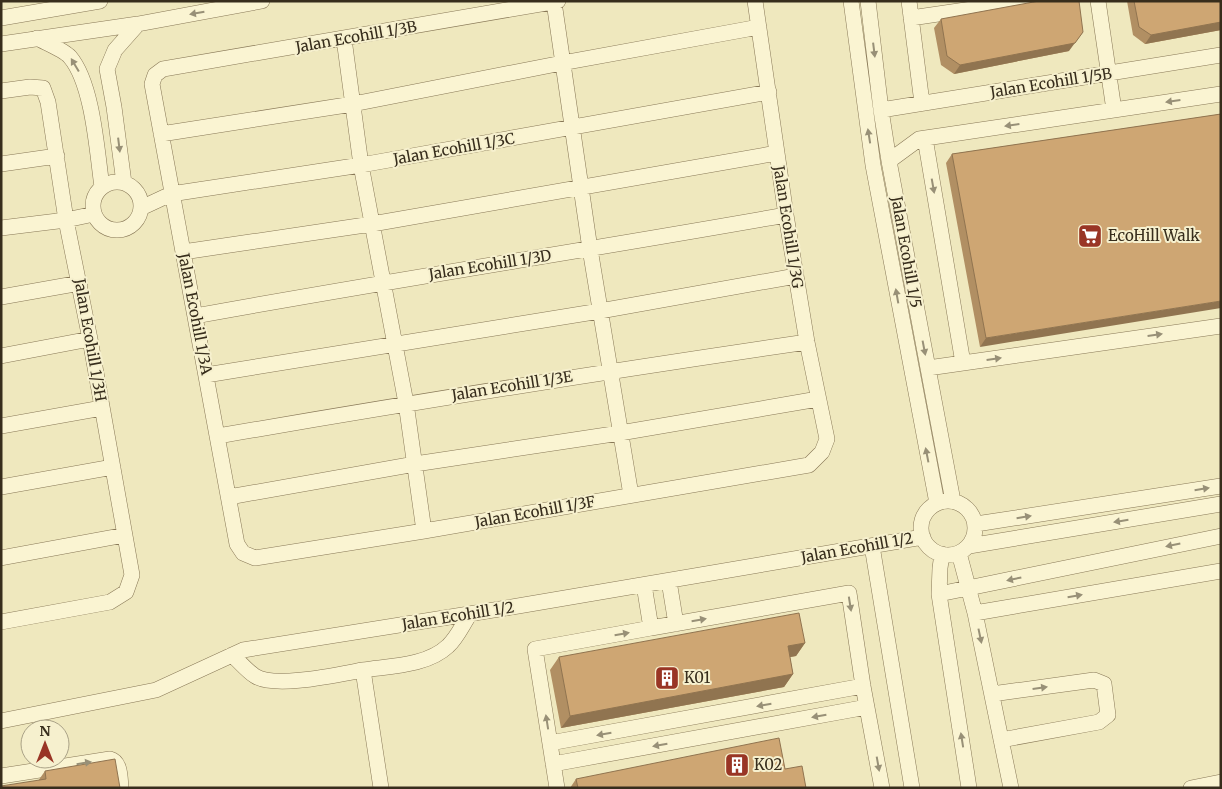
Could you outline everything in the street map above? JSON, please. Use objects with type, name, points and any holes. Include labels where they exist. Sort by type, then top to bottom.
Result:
[{"type":"street","points":[[56,1],[82,4]]},
{"type":"street","points":[[1,18],[100,1]]},
{"type":"street","points":[[1,44],[138,24],[262,1]]},
{"type":"street","name":"Jalan Ecohill 1/3G","points":[[755,1],[796,276],[807,342],[827,438],[822,452]]},
{"type":"street","points":[[851,1],[873,165],[937,503]]},
{"type":"street","name":"Jalan Ecohill 1/5","points":[[868,1],[881,110],[911,283],[953,501]]},
{"type":"street","points":[[909,1],[922,103]]},
{"type":"street","points":[[911,18],[1026,1]]},
{"type":"street","points":[[1098,1],[1114,110]]},
{"type":"street","points":[[556,2],[562,63],[590,250],[631,495]]},
{"type":"street","name":"Jalan Ecohill 1/3B","points":[[155,75],[163,69],[556,2]]},
{"type":"street","points":[[124,184],[107,69],[116,50],[138,24]]},
{"type":"street","points":[[160,134],[353,104],[759,27]]},
{"type":"street","points":[[37,38],[70,56],[84,79],[91,111],[102,187]]},
{"type":"street","points":[[344,39],[361,165],[406,403],[424,531]]},
{"type":"street","name":"Jalan Ecohill 1/5B","points":[[881,110],[1221,55]]},
{"type":"street","name":"Jalan Ecohill 1/3A","points":[[155,75],[152,84],[171,194],[237,544],[243,552]]},
{"type":"street","name":"Jalan Ecohill 1/3H","points":[[1,92],[30,87],[43,88],[48,102],[66,220],[80,283],[132,575],[126,592],[110,602],[1,622]]},
{"type":"street","name":"Jalan Ecohill 1/3C","points":[[141,208],[171,194],[361,165],[768,92]]},
{"type":"street","points":[[890,161],[919,139],[1221,94]]},
{"type":"street","points":[[925,138],[963,363]]},
{"type":"street","points":[[183,252],[372,224],[777,153]]},
{"type":"street","points":[[1,164],[57,156]]},
{"type":"street","points":[[117,182],[131,187],[137,193],[141,208],[139,215],[130,226],[116,230],[102,226],[94,214],[93,199],[102,187],[117,182]]},
{"type":"street","points":[[1,228],[66,220],[94,214]]},
{"type":"street","name":"Jalan Ecohill 1/3D","points":[[195,316],[383,282],[590,250],[786,215]]},
{"type":"street","points":[[206,375],[600,311],[796,276]]},
{"type":"street","points":[[1,296],[80,283]]},
{"type":"street","points":[[928,368],[1221,326]]},
{"type":"street","points":[[1,356],[90,339]]},
{"type":"street","name":"Jalan Ecohill 1/3E","points":[[218,436],[406,403],[807,342]]},
{"type":"street","points":[[229,497],[415,464],[620,433],[818,399]]},
{"type":"street","points":[[1,426],[102,408]]},
{"type":"street","name":"Jalan Ecohill 1/3F","points":[[243,552],[256,558],[809,465],[822,452]]},
{"type":"street","points":[[1,488],[113,467]]},
{"type":"street","points":[[976,524],[1221,486]]},
{"type":"street","points":[[1011,788],[969,588],[964,549],[976,533],[976,524],[968,509],[953,501],[937,503],[925,514],[921,529],[927,545],[942,554],[950,555],[964,549],[1221,504]]},
{"type":"street","points":[[1,558],[125,535]]},
{"type":"street","points":[[939,594],[1221,536]]},
{"type":"street","name":"Jalan Ecohill 1/2","points":[[1,720],[156,690],[243,650],[669,581],[923,537]]},
{"type":"street","points":[[872,546],[912,788]]},
{"type":"street","points":[[942,554],[939,594],[969,788]]},
{"type":"street","points":[[975,613],[1221,571]]},
{"type":"street","points":[[669,581],[676,624]]},
{"type":"street","points":[[644,585],[651,628]]},
{"type":"street","points":[[558,788],[535,649],[849,593],[882,788]]},
{"type":"street","points":[[232,655],[256,677],[280,682],[413,662],[434,656],[449,646],[470,614]]},
{"type":"street","points":[[363,670],[381,788]]},
{"type":"street","points":[[992,694],[1094,680],[1104,684],[1108,715],[1099,722],[1001,740]]},
{"type":"street","points":[[550,744],[864,686]]},
{"type":"street","points":[[553,764],[867,708]]},
{"type":"street","points":[[1,776],[110,759],[114,760],[117,764],[121,788]]},
{"type":"street","points":[[1191,788],[1221,782]]},
{"type":"building","points":[[1039,1],[1079,1],[1083,32],[1075,43],[960,65],[947,56],[941,19]]},
{"type":"building","points":[[1134,1],[1221,1],[1221,22],[1151,35],[1139,27]]},
{"type":"building","name":"EcoHill Walk","points":[[1221,114],[1221,301],[986,338],[952,154]]},
{"type":"building","name":"K01","points":[[799,613],[805,643],[788,646],[793,674],[570,716],[559,657]]},
{"type":"building","points":[[779,738],[785,769],[802,766],[806,788],[578,788],[576,779]]},
{"type":"building","points":[[115,759],[120,788],[1,788],[1,786],[46,779],[45,771],[70,769],[70,767]]},
{"type":"place","name":"EcoHill Walk","points":[[1090,236]]},
{"type":"place","name":"K01","points":[[667,678]]},
{"type":"place","name":"K02","points":[[737,765]]}]
